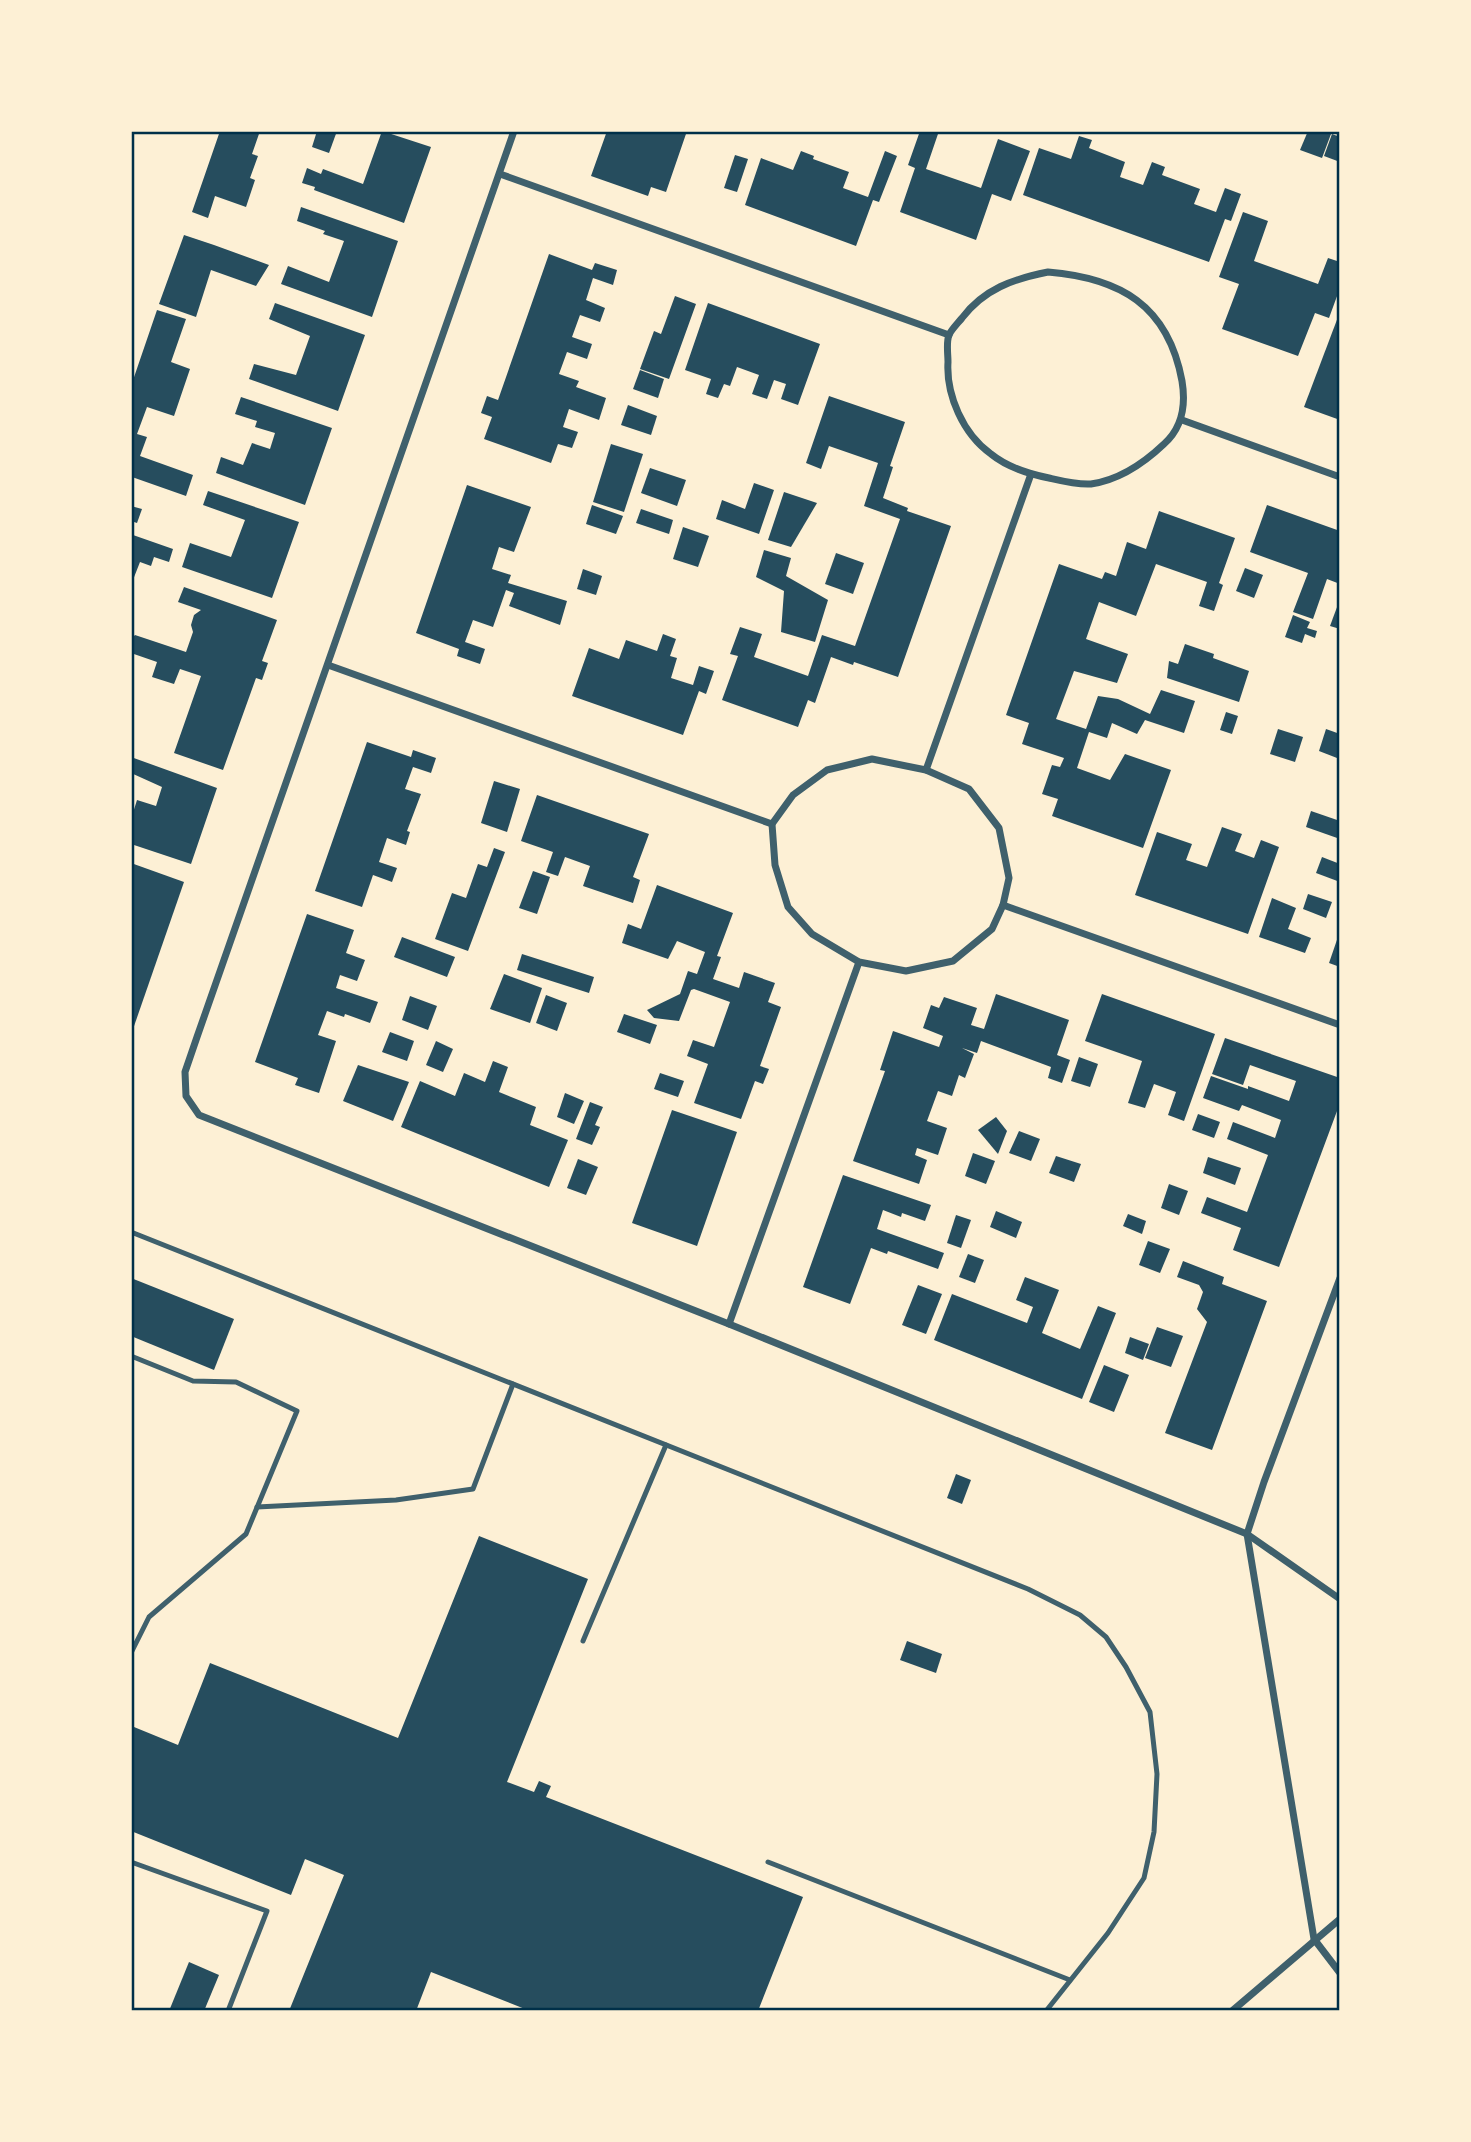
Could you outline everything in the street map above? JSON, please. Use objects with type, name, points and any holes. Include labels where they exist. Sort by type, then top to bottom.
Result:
[{"type":"street","points":[[514,131],[185,1072],[186,1096],[199,1115],[729,1324],[1247,1534],[1340,1599]]},
{"type":"street","points":[[500,174],[949,335]]},
{"type":"street","points":[[1048,272],[1082,275],[1110,284],[1135,298],[1153,314],[1170,339],[1178,361],[1183,389],[1182,420],[1168,440],[1151,457],[1126,473],[1091,484],[1066,482],[1031,474],[990,454],[971,434],[953,404],[947,373],[949,335],[970,308],[993,289],[1018,278],[1048,272]]},
{"type":"street","points":[[1182,420],[1340,477]]},
{"type":"street","points":[[926,770],[1031,474]]},
{"type":"street","points":[[328,665],[772,824]]},
{"type":"street","points":[[872,759],[926,770],[969,789],[999,828],[1009,878],[1003,905],[992,929],[953,961],[906,971],[859,962],[811,934],[788,907],[775,865],[772,824],[793,795],[827,770],[872,759]]},
{"type":"street","points":[[1003,905],[1340,1025]]},
{"type":"street","points":[[729,1324],[859,962]]},
{"type":"street","points":[[1340,1278],[1247,1534],[1314,1939],[1340,1973]]},
{"type":"street","points":[[1232,2011],[1340,1919]]},
{"type":"lane","points":[[131,1232],[1028,1589],[1080,1615],[1106,1637],[1150,1712],[1157,1774],[1154,1832],[1144,1878],[1108,1933],[1046,2011]]},
{"type":"lane","points":[[131,1356],[193,1381],[236,1382],[297,1410],[246,1534],[149,1617],[131,1653]]},
{"type":"lane","points":[[257,1507],[396,1500],[474,1489],[513,1384]]},
{"type":"lane","points":[[583,1641],[666,1445]]},
{"type":"lane","points":[[131,1862],[267,1911],[228,2011]]},
{"type":"lane","points":[[768,1863],[1070,1980]]},
{"type":"building","points":[[220,131],[260,131],[252,154],[258,156],[250,178],[255,180],[246,207],[215,196],[208,218],[192,212]]},
{"type":"building","points":[[317,131],[337,131],[329,153],[312,147]]},
{"type":"building","points":[[382,131],[431,147],[404,223],[314,190],[315,187],[302,183],[307,168],[321,174],[323,169],[363,184]]},
{"type":"building","points":[[607,131],[687,131],[666,192],[651,187],[648,196],[591,176]]},
{"type":"building","points":[[920,131],[939,131],[926,169],[981,188],[998,139],[1030,151],[1011,201],[992,194],[976,240],[900,212],[915,168],[908,165]]},
{"type":"building","points":[[1308,131],[1331,134],[1322,158],[1300,150]]},
{"type":"building","points":[[1332,134],[1340,137],[1340,162],[1324,156]]},
{"type":"building","points":[[1079,136],[1092,140],[1089,148],[1125,162],[1120,177],[1143,185],[1152,162],[1165,167],[1162,175],[1200,189],[1194,204],[1216,212],[1225,188],[1241,194],[1231,221],[1225,219],[1209,262],[1023,195],[1039,148],[1071,159]]},
{"type":"building","points":[[801,151],[814,156],[813,159],[849,172],[843,188],[868,197],[885,151],[897,156],[879,202],[873,200],[856,246],[745,205],[761,158],[793,170]]},
{"type":"building","points":[[735,155],[748,159],[737,192],[724,188]]},
{"type":"building","points":[[301,207],[398,241],[372,317],[281,284],[288,266],[329,282],[344,241],[297,221]]},
{"type":"building","points":[[1243,212],[1268,221],[1254,261],[1318,284],[1328,258],[1340,262],[1340,288],[1329,318],[1315,313],[1298,356],[1222,329],[1239,284],[1219,277]]},
{"type":"building","points":[[184,235],[269,265],[256,286],[211,270],[196,317],[159,304]]},
{"type":"building","points":[[549,254],[592,270],[595,263],[617,270],[613,285],[593,278],[586,300],[605,308],[600,322],[580,315],[572,337],[592,344],[587,359],[567,352],[559,374],[579,381],[576,387],[606,398],[599,420],[569,409],[563,427],[578,432],[572,448],[558,444],[551,463],[484,439],[492,417],[481,413],[487,396],[498,400]]},
{"type":"building","points":[[675,296],[696,304],[669,379],[640,369],[654,331],[661,334]]},
{"type":"building","points":[[275,303],[365,335],[338,411],[249,379],[254,364],[296,375],[310,336],[269,319]]},
{"type":"building","points":[[708,303],[820,344],[798,405],[781,399],[786,384],[774,380],[767,399],[752,394],[759,375],[737,367],[730,386],[724,384],[718,398],[706,394],[711,379],[685,370]]},
{"type":"building","points":[[157,310],[186,319],[171,362],[190,369],[174,416],[147,407],[137,434],[147,437],[140,456],[193,475],[186,496],[132,477],[131,473],[131,386]]},
{"type":"building","points":[[1340,317],[1340,420],[1304,407]]},
{"type":"building","points":[[640,370],[664,379],[658,398],[633,389]]},
{"type":"building","points":[[829,396],[905,422],[890,466],[893,467],[883,498],[908,508],[907,511],[951,526],[898,677],[831,657],[815,703],[808,700],[798,727],[722,700],[738,656],[730,654],[740,627],[762,634],[754,657],[808,676],[822,635],[855,646],[900,519],[864,506],[878,463],[829,446],[821,469],[806,463]]},
{"type":"building","points":[[241,397],[332,428],[305,505],[216,473],[221,457],[243,465],[252,443],[270,449],[275,433],[255,427],[257,421],[235,414]]},
{"type":"building","points":[[628,405],[657,416],[651,435],[621,425]]},
{"type":"building","points":[[611,444],[643,454],[624,512],[593,502]]},
{"type":"building","points":[[650,468],[686,480],[677,506],[641,493]]},
{"type":"building","points":[[754,483],[774,490],[759,534],[716,519],[722,500],[745,509]]},
{"type":"building","points":[[467,485],[531,507],[514,552],[499,547],[492,569],[511,575],[508,583],[567,601],[560,625],[509,606],[514,593],[506,590],[493,627],[473,620],[465,642],[485,649],[480,664],[457,656],[459,649],[416,633]]},
{"type":"building","points":[[208,491],[299,522],[272,598],[182,567],[190,543],[231,557],[245,520],[203,505]]},
{"type":"building","points":[[784,492],[817,503],[791,547],[768,540]]},
{"type":"building","points":[[592,505],[623,516],[616,534],[586,524]]},
{"type":"building","points":[[1267,505],[1340,531],[1340,584],[1327,579],[1313,619],[1293,612],[1308,573],[1250,552]]},
{"type":"building","points":[[131,506],[142,509],[137,523],[131,521]]},
{"type":"building","points":[[641,509],[673,520],[669,534],[636,523]]},
{"type":"building","points":[[1159,511],[1235,538],[1219,583],[1223,585],[1214,611],[1199,606],[1207,582],[1156,564],[1136,616],[1099,602],[1086,639],[1128,654],[1117,683],[1074,671],[1056,719],[1086,729],[1098,696],[1118,699],[1150,714],[1161,690],[1195,701],[1184,733],[1145,720],[1137,734],[1112,723],[1107,738],[1089,732],[1077,768],[1110,780],[1125,754],[1171,770],[1143,848],[1052,816],[1058,799],[1042,794],[1052,765],[1060,767],[1064,758],[1022,744],[1029,723],[1006,715],[1059,564],[1102,579],[1105,572],[1116,576],[1127,542],[1146,549]]},
{"type":"building","points":[[683,527],[709,536],[698,567],[673,559]]},
{"type":"building","points":[[133,535],[173,549],[169,562],[154,557],[151,566],[140,562],[131,585],[131,541]]},
{"type":"building","points":[[764,550],[791,558],[786,576],[828,600],[815,642],[781,632],[784,591],[756,577]]},
{"type":"building","points":[[836,553],[864,563],[853,594],[825,584]]},
{"type":"building","points":[[1245,568],[1263,575],[1254,598],[1236,591]]},
{"type":"building","points":[[583,569],[602,576],[596,595],[577,589]]},
{"type":"building","points":[[184,587],[277,620],[262,661],[268,663],[262,680],[256,678],[223,770],[174,753],[201,676],[180,669],[174,684],[152,677],[157,662],[131,653],[131,639],[135,635],[186,652],[193,632],[191,625],[194,615],[201,610],[178,602]]},
{"type":"building","points":[[1340,599],[1340,629],[1330,626]]},
{"type":"building","points":[[1293,615],[1310,622],[1307,628],[1317,631],[1315,638],[1305,634],[1302,643],[1285,637]]},
{"type":"building","points":[[663,634],[676,639],[670,656],[677,658],[671,678],[693,685],[699,666],[714,671],[706,694],[699,691],[683,735],[572,696],[589,648],[619,659],[626,640],[657,651]]},
{"type":"building","points":[[1185,644],[1249,671],[1239,702],[1167,678],[1169,661],[1178,664]]},
{"type":"building","points":[[1226,712],[1238,716],[1232,734],[1220,730]]},
{"type":"building","points":[[1278,729],[1303,737],[1295,762],[1270,754]]},
{"type":"building","points":[[1326,729],[1340,734],[1340,751],[1337,758],[1319,751]]},
{"type":"building","points":[[367,742],[411,757],[413,750],[436,758],[431,773],[413,767],[405,789],[421,794],[407,831],[410,832],[406,845],[387,838],[379,862],[397,868],[392,882],[373,875],[362,907],[315,891]]},
{"type":"building","points":[[131,757],[217,788],[191,864],[131,844],[131,819],[137,800],[156,806],[162,787],[131,773]]},
{"type":"building","points":[[494,781],[520,789],[507,832],[481,823]]},
{"type":"building","points":[[537,795],[649,834],[633,877],[640,880],[633,903],[583,886],[590,866],[565,857],[558,876],[546,872],[553,852],[521,841]]},
{"type":"building","points":[[1311,811],[1340,821],[1340,839],[1306,827]]},
{"type":"building","points":[[1222,827],[1242,834],[1235,851],[1254,858],[1261,840],[1279,847],[1248,934],[1135,895],[1157,832],[1192,844],[1186,860],[1207,867]]},
{"type":"building","points":[[494,848],[505,852],[468,951],[435,939],[452,893],[466,898],[478,864],[487,867]]},
{"type":"building","points":[[1322,857],[1340,864],[1340,882],[1316,873]]},
{"type":"building","points":[[131,863],[184,882],[132,1032],[131,1032]]},
{"type":"building","points":[[533,871],[550,877],[537,914],[519,908]]},
{"type":"building","points":[[657,885],[733,913],[717,956],[721,957],[713,979],[739,988],[744,972],[775,983],[768,1002],[781,1007],[760,1066],[769,1069],[763,1084],[755,1081],[741,1119],[694,1103],[708,1064],[687,1056],[693,1040],[714,1047],[730,1002],[694,989],[691,990],[679,1021],[654,1018],[647,1010],[680,994],[688,971],[697,974],[705,952],[677,941],[668,959],[622,943],[628,924],[641,929]]},
{"type":"building","points":[[1308,894],[1332,902],[1326,918],[1303,909]]},
{"type":"building","points":[[1272,898],[1296,908],[1288,929],[1311,938],[1305,953],[1259,937]]},
{"type":"building","points":[[307,914],[354,930],[346,953],[365,960],[357,981],[340,975],[336,988],[378,1002],[370,1023],[327,1011],[318,1035],[336,1041],[319,1093],[295,1085],[298,1078],[255,1062]]},
{"type":"building","points":[[1340,934],[1340,967],[1329,963]]},
{"type":"building","points":[[402,937],[455,957],[447,977],[394,957]]},
{"type":"building","points":[[522,954],[594,977],[589,993],[517,970]]},
{"type":"building","points":[[504,974],[542,988],[530,1023],[490,1009]]},
{"type":"building","points":[[996,994],[1069,1020],[1057,1055],[1070,1060],[1062,1083],[1048,1078],[1051,1067],[981,1041],[977,1053],[962,1048],[974,1054],[965,1078],[959,1075],[952,1096],[938,1091],[927,1121],[947,1128],[938,1155],[917,1148],[915,1155],[927,1160],[919,1184],[853,1161],[885,1071],[880,1070],[893,1031],[939,1047],[943,1036],[923,1028],[931,1005],[939,1008],[944,997],[977,1008],[971,1025],[984,1029]]},
{"type":"building","points":[[1102,994],[1215,1034],[1184,1121],[1168,1115],[1176,1092],[1154,1084],[1145,1108],[1128,1103],[1142,1061],[1085,1041]]},
{"type":"building","points":[[546,995],[567,1003],[557,1031],[536,1023]]},
{"type":"building","points":[[410,996],[437,1006],[428,1030],[402,1020]]},
{"type":"building","points":[[624,1014],[657,1025],[650,1044],[617,1032]]},
{"type":"building","points":[[390,1032],[414,1041],[407,1061],[382,1052]]},
{"type":"building","points":[[1225,1038],[1340,1078],[1340,1103],[1279,1267],[1233,1250],[1241,1228],[1201,1213],[1207,1197],[1247,1212],[1268,1155],[1227,1139],[1233,1122],[1275,1138],[1281,1120],[1242,1105],[1239,1111],[1203,1098],[1211,1076],[1289,1101],[1296,1081],[1250,1065],[1243,1085],[1212,1074]]},
{"type":"building","points":[[436,1041],[453,1049],[443,1072],[426,1065]]},
{"type":"building","points":[[1079,1057],[1098,1064],[1090,1087],[1071,1081]]},
{"type":"building","points":[[493,1061],[508,1067],[499,1092],[536,1107],[530,1125],[568,1140],[549,1187],[401,1127],[420,1081],[455,1096],[464,1073],[485,1082]]},
{"type":"building","points":[[358,1065],[409,1082],[393,1121],[343,1101]]},
{"type":"building","points":[[660,1073],[684,1081],[678,1097],[654,1089]]},
{"type":"building","points":[[565,1093],[584,1101],[574,1124],[557,1117]]},
{"type":"building","points":[[590,1102],[603,1107],[595,1125],[600,1127],[592,1145],[576,1139]]},
{"type":"building","points":[[672,1110],[737,1132],[697,1246],[632,1223]]},
{"type":"building","points":[[1198,1114],[1220,1122],[1214,1138],[1192,1130]]},
{"type":"building","points":[[996,1117],[1007,1131],[998,1154],[978,1130]]},
{"type":"building","points":[[1019,1131],[1040,1139],[1031,1161],[1009,1153]]},
{"type":"building","points":[[973,1153],[995,1161],[986,1184],[965,1176]]},
{"type":"building","points":[[1056,1156],[1081,1164],[1074,1182],[1049,1173]]},
{"type":"building","points":[[1208,1157],[1241,1168],[1235,1185],[1203,1173]]},
{"type":"building","points":[[578,1159],[598,1167],[586,1195],[567,1188]]},
{"type":"building","points":[[843,1175],[931,1205],[925,1221],[902,1213],[901,1217],[883,1210],[877,1229],[944,1253],[938,1269],[888,1251],[887,1254],[871,1248],[850,1304],[803,1287]]},
{"type":"building","points":[[1169,1184],[1188,1191],[1179,1215],[1161,1208]]},
{"type":"building","points":[[996,1211],[1022,1222],[1016,1238],[990,1227]]},
{"type":"building","points":[[1128,1214],[1146,1221],[1142,1234],[1123,1226]]},
{"type":"building","points":[[956,1215],[971,1220],[961,1248],[947,1243]]},
{"type":"building","points":[[1148,1241],[1170,1249],[1160,1273],[1139,1265]]},
{"type":"building","points":[[968,1254],[984,1260],[975,1283],[959,1277]]},
{"type":"building","points":[[1183,1261],[1224,1277],[1222,1284],[1267,1301],[1212,1450],[1165,1433],[1207,1322],[1197,1309],[1203,1292],[1199,1285],[1177,1277]]},
{"type":"building","points":[[1025,1277],[1059,1290],[1042,1333],[1080,1349],[1098,1306],[1116,1313],[1082,1399],[934,1340],[952,1294],[1027,1323],[1033,1307],[1016,1300]]},
{"type":"building","points":[[131,1278],[234,1319],[214,1370],[131,1336]]},
{"type":"building","points":[[918,1285],[942,1294],[926,1334],[902,1325]]},
{"type":"building","points":[[1157,1327],[1183,1336],[1171,1367],[1145,1358]]},
{"type":"building","points":[[1130,1337],[1149,1344],[1143,1360],[1125,1353]]},
{"type":"building","points":[[1104,1365],[1129,1375],[1114,1412],[1089,1402]]},
{"type":"building","points":[[956,1474],[971,1480],[962,1504],[947,1498]]},
{"type":"building","points":[[479,1536],[588,1579],[507,1782],[534,1792],[539,1781],[551,1786],[546,1797],[803,1897],[758,2011],[530,2011],[431,1972],[416,2011],[289,2011],[344,1875],[305,1859],[291,1895],[131,1831],[131,1733],[134,1727],[178,1745],[210,1663],[398,1738]]},
{"type":"building","points":[[907,1641],[942,1654],[936,1673],[900,1660]]},
{"type":"building","points":[[189,1962],[219,1975],[204,2011],[169,2011]]}]
